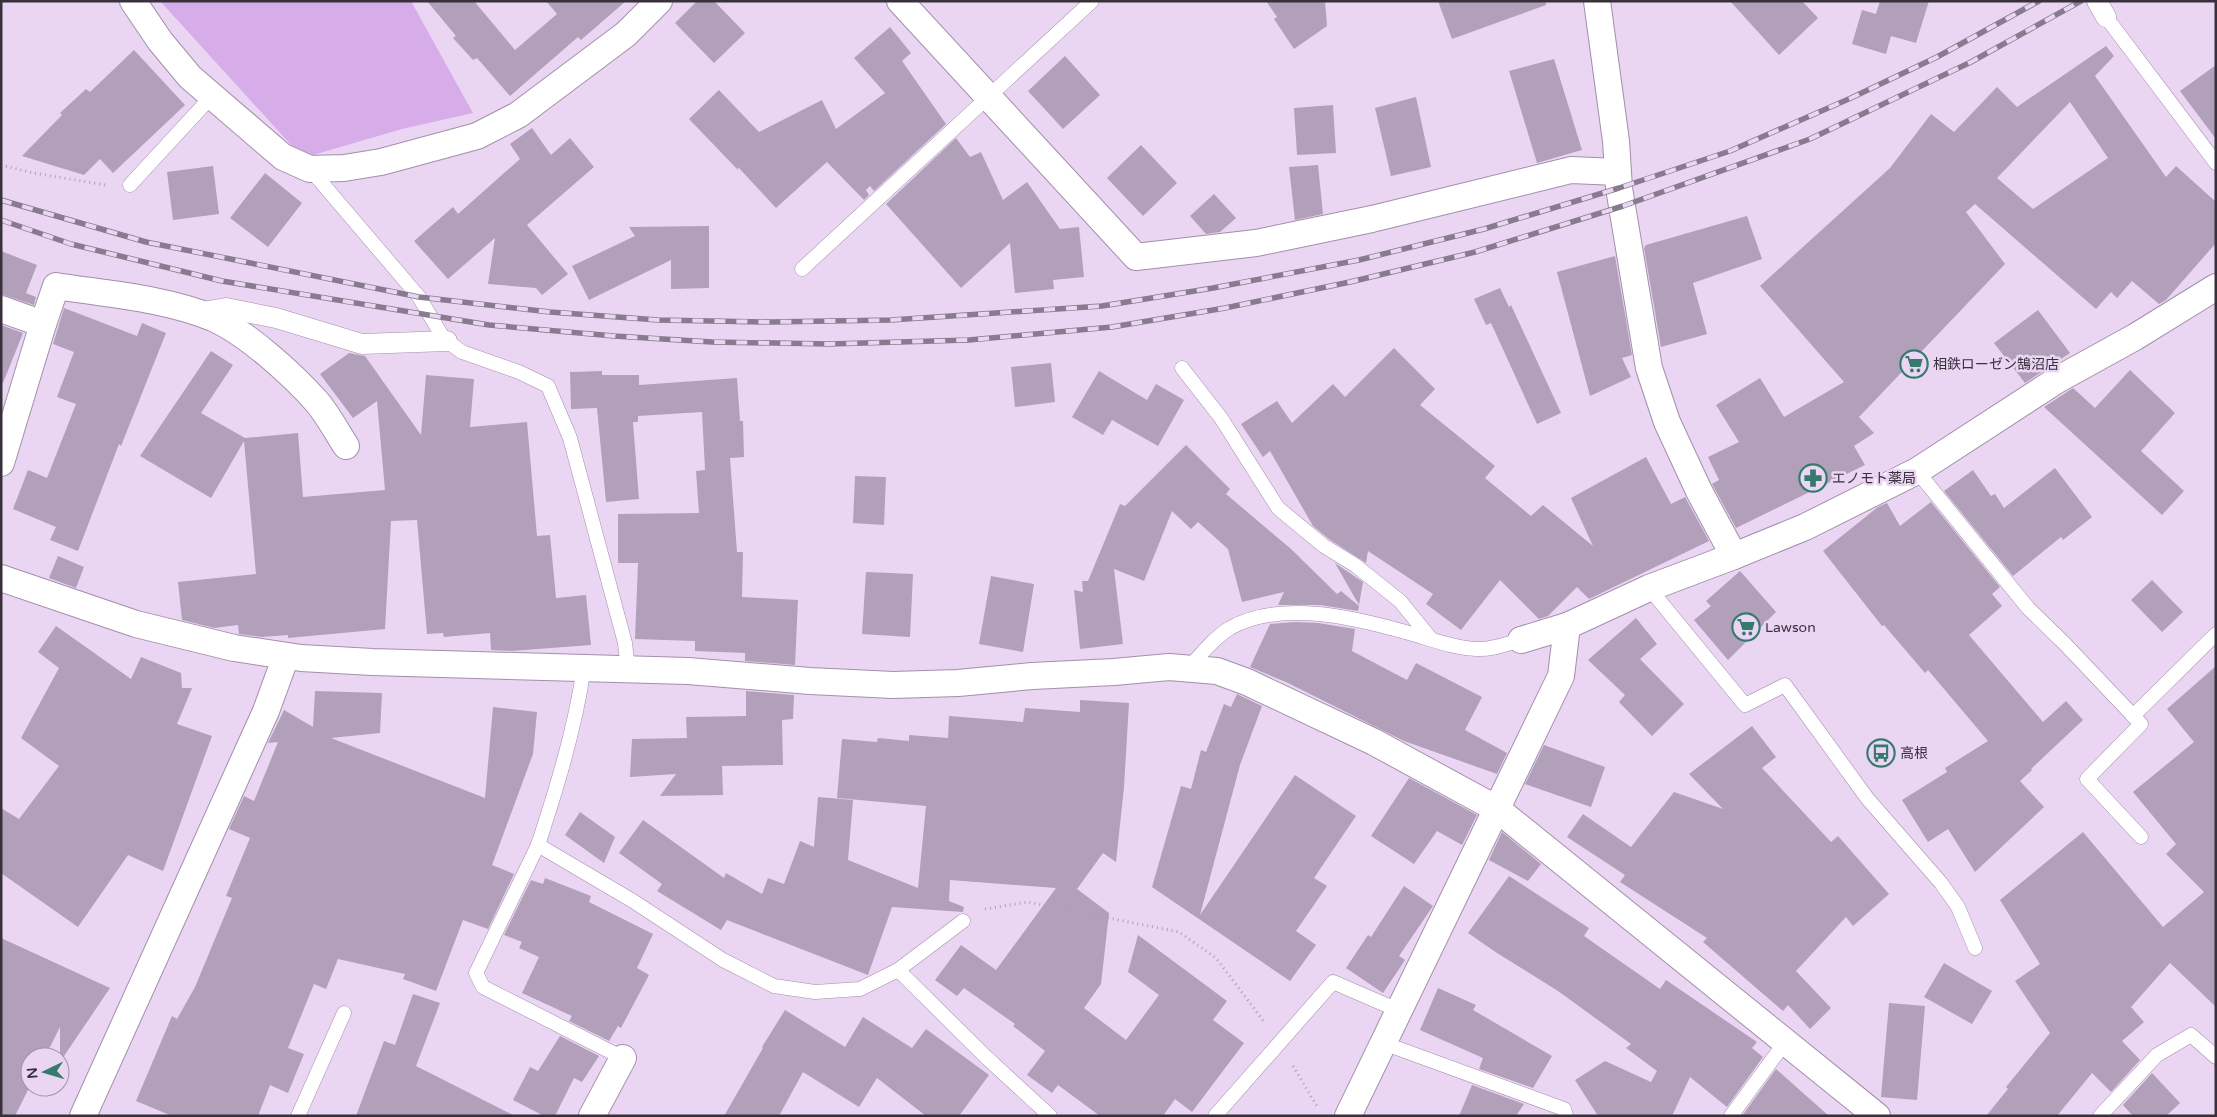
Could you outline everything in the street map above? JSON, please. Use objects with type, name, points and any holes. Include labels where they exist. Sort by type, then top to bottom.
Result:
[{"type":"street","points":[[133,1],[160,41],[190,77],[283,157],[310,169],[344,168],[381,162],[485,132],[518,115],[534,104],[626,34],[659,1]]},
{"type":"street","points":[[900,1],[1136,257],[1256,243],[1372,219],[1571,170],[1617,172]]},
{"type":"street","points":[[1597,1],[1616,141],[1617,172],[1650,368],[1668,422],[1699,491],[1734,556]]},
{"type":"street","points":[[1,463],[56,286],[166,304],[213,318],[244,336],[275,362],[317,402],[346,446]]},
{"type":"street","points":[[1521,640],[1567,626],[1649,588],[1805,527],[1917,471],[2057,380],[2135,338],[2216,287]]},
{"type":"street","points":[[194,313],[226,308],[276,318],[362,344],[447,341]]},
{"type":"street","points":[[1,309],[43,324]]},
{"type":"street","points":[[1,578],[136,624],[234,648],[286,656],[372,662],[688,671],[810,681],[893,685],[958,683],[1169,667],[1217,671],[1247,682],[1374,742],[1497,809],[1877,1116]]},
{"type":"street","points":[[1348,1116],[1561,676],[1567,626]]},
{"type":"street","points":[[83,1116],[266,711],[286,656]]},
{"type":"street","points":[[592,1116],[623,1058]]},
{"type":"lane","points":[[802,269],[1092,1]]},
{"type":"lane","points":[[2102,9],[2216,163]]},
{"type":"lane","points":[[130,185],[212,96]]},
{"type":"lane","points":[[310,169],[419,297],[447,341],[462,352],[519,372],[548,386],[570,438],[625,642],[628,669]]},
{"type":"lane","points":[[1182,368],[1221,418],[1278,508],[1324,546],[1356,564],[1400,601],[1431,640]]},
{"type":"lane","points":[[1917,471],[2028,608],[2066,644],[2141,724],[2087,779],[2141,837]]},
{"type":"lane","points":[[1649,588],[1745,705],[1785,685],[1867,798],[1941,883],[1958,907],[1975,948]]},
{"type":"lane","points":[[1189,668],[1209,645],[1230,628],[1253,619],[1285,613],[1326,614],[1376,624],[1431,640],[1476,649],[1492,648],[1521,640]]},
{"type":"lane","points":[[2133,716],[2216,634]]},
{"type":"lane","points":[[584,667],[578,706],[560,775],[538,845],[476,973],[483,987],[623,1058]]},
{"type":"lane","points":[[538,845],[632,901],[723,960],[774,986],[815,992],[860,989],[898,970],[963,921]]},
{"type":"lane","points":[[898,970],[986,1057],[1050,1116]]},
{"type":"lane","points":[[1215,1116],[1333,982],[1400,1011]]},
{"type":"lane","points":[[298,1116],[344,1013]]},
{"type":"lane","points":[[2100,1116],[2157,1055],[2190,1035],[2216,1057]]},
{"type":"lane","points":[[1731,1116],[1786,1041]]},
{"type":"lane","points":[[1383,1043],[1564,1109],[1566,1116]]},
{"type":"path","points":[[1,165],[99,186],[130,185]]},
{"type":"path","points":[[963,921],[985,909],[1028,902],[1179,932],[1216,958],[1279,1043],[1322,1116]]},
{"type":"shaded area","points":[[160,1],[411,1],[473,113],[402,129],[303,158]]},
{"type":"building","points":[[427,1],[474,1],[515,50],[557,14],[546,1],[626,1],[581,40],[578,37],[510,96],[477,58],[473,60],[453,38],[456,36]]},
{"type":"building","points":[[697,1],[714,1],[745,33],[714,63],[675,23]]},
{"type":"building","points":[[1266,1],[1325,1],[1327,26],[1294,49],[1274,19],[1277,17]]},
{"type":"building","points":[[1438,1],[1546,1],[1546,5],[1452,39]]},
{"type":"building","points":[[1730,1],[1802,1],[1818,18],[1779,55]]},
{"type":"building","points":[[1880,1],[1929,1],[1916,43],[1891,36],[1886,54],[1852,44],[1862,10],[1876,14]]},
{"type":"building","points":[[890,27],[911,53],[902,61],[946,124],[874,191],[870,186],[866,190],[869,195],[864,200],[827,162],[776,208],[689,119],[719,90],[759,132],[822,100],[836,129],[885,93],[854,58]]},
{"type":"building","points":[[2106,46],[2114,56],[2095,76],[2166,177],[2176,166],[2216,202],[2216,243],[2166,300],[2159,304],[2132,281],[2117,298],[2111,292],[2096,309],[1975,204],[1966,212],[2005,264],[1859,417],[1874,433],[1854,446],[1865,465],[1736,528],[1712,484],[1719,480],[1708,457],[1739,442],[1716,405],[1760,378],[1784,417],[1844,382],[1760,286],[1890,168],[1931,114],[1954,132],[1997,87],[2017,107]],"holes":[[[2070,102],[2108,158],[2033,209],[1997,178]]]},
{"type":"building","points":[[134,50],[185,105],[113,173],[100,159],[84,175],[22,156],[62,115],[60,113],[86,89],[90,92]]},
{"type":"building","points":[[1065,56],[1100,95],[1063,129],[1028,91]]},
{"type":"building","points":[[1554,59],[1582,150],[1537,163],[1509,71]]},
{"type":"building","points":[[2216,65],[2216,139],[2180,91]]},
{"type":"building","points":[[1416,97],[1431,167],[1391,176],[1375,108]]},
{"type":"building","points":[[1333,105],[1336,153],[1297,155],[1294,108]]},
{"type":"building","points":[[532,128],[551,155],[570,138],[594,167],[527,225],[568,274],[542,295],[536,288],[488,284],[495,238],[448,279],[414,241],[453,207],[458,214],[520,159],[510,144]]},
{"type":"building","points":[[956,138],[970,157],[981,152],[1003,200],[1027,182],[1060,229],[1079,227],[1084,277],[1053,280],[1054,289],[1015,293],[1010,243],[961,288],[886,204]]},
{"type":"building","points":[[1141,145],[1177,183],[1143,216],[1107,178]]},
{"type":"building","points":[[1318,165],[1323,214],[1295,220],[1289,167]]},
{"type":"building","points":[[213,166],[219,214],[173,220],[167,172]]},
{"type":"building","points":[[265,173],[302,203],[268,247],[230,218]]},
{"type":"building","points":[[1214,194],[1236,218],[1220,232],[1206,234],[1190,216]]},
{"type":"building","points":[[1747,216],[1762,259],[1693,283],[1707,334],[1661,347],[1644,248],[1646,245]]},
{"type":"building","points":[[709,226],[709,288],[671,289],[671,260],[589,300],[572,266],[635,236],[629,227]]},
{"type":"building","points":[[1,251],[37,265],[26,293],[36,297],[34,305],[1,294]]},
{"type":"building","points":[[1615,256],[1632,355],[1622,358],[1631,377],[1590,396],[1557,272]]},
{"type":"building","points":[[1500,288],[1509,307],[1511,305],[1561,413],[1537,424],[1491,323],[1486,325],[1474,299]]},
{"type":"building","points":[[64,308],[137,336],[142,323],[166,333],[121,446],[119,444],[78,551],[50,540],[56,527],[13,509],[28,470],[47,478],[76,404],[57,397],[74,352],[53,344]]},
{"type":"building","points":[[2038,310],[2070,353],[2025,383],[1994,343]]},
{"type":"building","points":[[1,325],[23,333],[3,383],[1,382]]},
{"type":"building","points":[[1394,348],[1435,389],[1420,405],[1495,466],[1485,478],[1531,516],[1543,505],[1593,546],[1571,498],[1646,457],[1671,504],[1685,497],[1709,541],[1589,599],[1577,587],[1548,616],[1539,619],[1500,580],[1461,630],[1426,604],[1433,594],[1368,551],[1366,563],[1329,539],[1313,526],[1270,451],[1263,457],[1241,424],[1277,401],[1292,423],[1333,384],[1345,397]]},
{"type":"building","points":[[211,351],[233,365],[201,413],[245,438],[298,433],[303,497],[385,490],[377,401],[353,418],[320,374],[349,353],[365,356],[421,435],[426,375],[474,379],[470,427],[527,422],[537,536],[550,535],[556,598],[586,595],[591,645],[511,651],[491,650],[490,633],[444,637],[443,633],[427,634],[417,520],[391,521],[385,629],[288,638],[288,635],[262,637],[239,634],[238,625],[214,628],[182,620],[178,582],[256,574],[244,441],[211,498],[140,456]]},
{"type":"building","points":[[1051,363],[1055,402],[1015,407],[1011,367]]},
{"type":"building","points":[[2130,370],[2175,413],[2141,451],[2184,491],[2162,515],[2044,407],[2073,388],[2095,408]]},
{"type":"building","points":[[602,371],[602,375],[639,375],[639,385],[737,378],[740,421],[743,421],[744,457],[730,458],[737,552],[743,552],[742,597],[798,600],[795,665],[745,661],[745,653],[695,651],[695,641],[635,639],[638,563],[618,563],[618,514],[699,513],[696,471],[705,470],[702,412],[638,416],[638,422],[633,422],[639,499],[606,502],[597,408],[571,409],[570,372]]},
{"type":"building","points":[[1099,371],[1147,400],[1156,384],[1184,400],[1158,446],[1112,420],[1103,435],[1072,417]]},
{"type":"building","points":[[1186,445],[1230,489],[1226,494],[1291,549],[1337,594],[1341,591],[1359,606],[1358,611],[1320,605],[1278,605],[1284,592],[1242,602],[1228,549],[1198,522],[1191,529],[1172,511],[1144,581],[1114,569],[1123,644],[1080,649],[1074,590],[1083,592],[1082,581],[1088,581],[1120,504],[1125,506]]},
{"type":"building","points":[[2055,468],[2092,517],[2063,540],[2061,537],[2013,576],[1944,491],[1973,470],[1991,496],[1995,494],[2004,508]]},
{"type":"building","points":[[855,476],[886,477],[884,525],[853,523]]},
{"type":"building","points":[[1931,502],[2000,587],[1992,594],[2002,606],[1969,635],[2043,722],[2066,701],[2083,720],[2020,781],[2044,807],[1975,872],[1948,829],[1928,842],[1902,800],[1947,772],[1945,768],[1988,741],[1928,670],[1925,673],[1884,625],[1882,626],[1823,551],[1878,507],[1887,503],[1900,526]]},
{"type":"building","points":[[58,556],[84,567],[76,588],[49,578]]},
{"type":"building","points":[[1335,563],[1363,582],[1359,605]]},
{"type":"building","points":[[1740,571],[1776,612],[1728,660],[1694,620],[1711,606],[1706,601]]},
{"type":"building","points":[[866,572],[913,574],[910,637],[862,634]]},
{"type":"building","points":[[991,576],[1034,584],[1023,652],[979,644]]},
{"type":"building","points":[[2152,580],[2183,612],[2162,632],[2131,600]]},
{"type":"building","points":[[1636,618],[1657,644],[1640,659],[1684,704],[1652,736],[1619,702],[1625,695],[1588,660]]},
{"type":"building","points":[[1318,623],[1355,629],[1352,651],[1407,680],[1416,663],[1482,697],[1465,730],[1507,753],[1497,774],[1404,741],[1288,683],[1250,667],[1270,624]]},
{"type":"building","points":[[56,626],[131,679],[141,657],[181,673],[182,688],[192,688],[177,724],[212,736],[163,871],[128,855],[78,927],[1,873],[1,808],[19,819],[59,766],[21,738],[59,668],[38,652]]},
{"type":"building","points":[[2216,666],[2216,1007],[2170,963],[2131,1007],[2144,1022],[2122,1041],[2140,1060],[2111,1092],[2092,1073],[2057,1116],[1986,1116],[2008,1089],[2006,1087],[2050,1033],[2015,981],[2040,964],[2000,900],[2083,832],[2163,927],[2204,892],[2166,854],[2176,844],[2133,792],[2194,742],[2167,709]]},
{"type":"building","points":[[315,691],[382,693],[380,733],[331,738],[485,798],[493,707],[537,712],[533,754],[492,865],[514,874],[488,929],[463,920],[436,991],[403,979],[405,974],[338,959],[326,989],[314,984],[288,1048],[304,1054],[288,1093],[270,1085],[258,1116],[172,1116],[136,1101],[172,1016],[177,1019],[195,987],[232,898],[226,896],[250,838],[229,829],[244,796],[254,801],[278,742],[268,743],[284,710],[313,727]]},
{"type":"building","points":[[746,691],[794,695],[793,719],[782,720],[783,765],[722,766],[723,795],[660,796],[676,774],[630,777],[632,739],[687,738],[686,717],[746,716]]},
{"type":"building","points":[[1237,694],[1262,706],[1240,765],[1200,915],[1295,775],[1356,816],[1314,878],[1327,886],[1296,931],[1316,945],[1290,981],[1152,887],[1181,786],[1191,789],[1201,750],[1206,752],[1224,704],[1231,707]]},
{"type":"building","points":[[1080,700],[1129,703],[1124,787],[1116,862],[1103,853],[1077,889],[1109,913],[1101,984],[1084,1008],[1126,1040],[1159,995],[1128,972],[1138,935],[1227,1001],[1213,1020],[1244,1043],[1192,1112],[1175,1099],[1163,1116],[1100,1116],[1058,1085],[1052,1093],[1027,1075],[1045,1051],[1013,1026],[1015,1024],[964,988],[957,996],[935,980],[961,945],[996,970],[1056,888],[950,880],[949,901],[964,907],[963,912],[892,907],[868,975],[727,920],[721,930],[657,891],[662,884],[619,853],[643,820],[724,878],[726,873],[762,894],[768,878],[784,884],[800,841],[814,847],[818,797],[853,800],[848,860],[918,888],[926,806],[837,798],[842,739],[877,742],[878,738],[909,741],[909,735],[948,738],[949,716],[1023,722],[1025,708],[1080,712]]},
{"type":"building","points":[[1752,726],[1776,757],[1762,768],[1831,842],[1838,836],[1889,894],[1853,926],[1846,917],[1796,971],[1831,1008],[1810,1029],[1788,1005],[1783,1011],[1703,942],[1707,938],[1620,882],[1625,875],[1567,837],[1583,814],[1631,847],[1674,792],[1723,809],[1689,774]]},
{"type":"building","points":[[1544,745],[1605,767],[1591,807],[1525,784]]},
{"type":"building","points":[[1409,778],[1477,815],[1462,845],[1437,831],[1414,864],[1371,836]]},
{"type":"building","points":[[580,812],[615,837],[604,863],[565,835]]},
{"type":"building","points":[[1502,832],[1541,864],[1528,881],[1489,860]]},
{"type":"building","points":[[1509,876],[1589,928],[1584,936],[1660,989],[1666,980],[1757,1042],[1752,1048],[1763,1057],[1727,1107],[1690,1077],[1672,1116],[1598,1116],[1575,1080],[1605,1061],[1651,1082],[1657,1071],[1626,1048],[1631,1044],[1558,991],[1468,933]]},
{"type":"building","points":[[545,878],[591,896],[589,902],[653,934],[637,968],[649,975],[621,1028],[618,1026],[609,1041],[569,1021],[572,1016],[522,993],[539,957],[519,948],[522,942],[504,935],[531,880],[543,884]]},
{"type":"building","points":[[1404,886],[1433,906],[1399,956],[1405,960],[1383,993],[1346,968],[1368,935],[1371,937]]},
{"type":"building","points":[[1,938],[110,988],[70,1047],[60,1047],[60,1027],[50,1047],[20,1047],[20,1097],[24,1097],[15,1116],[1,1116]]},
{"type":"building","points":[[1944,963],[1992,991],[1972,1024],[1924,997]]},
{"type":"building","points":[[1438,988],[1476,1005],[1473,1010],[1552,1056],[1533,1088],[1479,1069],[1483,1058],[1420,1030]]},
{"type":"building","points":[[413,994],[440,1003],[416,1066],[515,1116],[356,1116],[384,1041],[395,1045]]},
{"type":"building","points":[[1889,1003],[1925,1006],[1917,1100],[1881,1097]]},
{"type":"building","points":[[785,1010],[845,1047],[863,1017],[912,1048],[926,1029],[989,1075],[959,1116],[926,1116],[877,1078],[859,1107],[803,1072],[779,1116],[724,1116]]},
{"type":"building","points":[[560,1036],[599,1056],[582,1082],[574,1078],[555,1116],[544,1116],[513,1100],[530,1067],[538,1071]]},
{"type":"building","points":[[1776,1069],[1829,1116],[1742,1116]]},
{"type":"building","points":[[2152,1073],[2180,1103],[2166,1116],[2133,1116],[2123,1105]]},
{"type":"building","points":[[1472,1085],[1524,1104],[1516,1116],[1459,1116]]},
{"type":"railway","points":[[1,200],[146,242],[419,297],[550,312],[658,320],[771,322],[891,320],[1102,306],[1213,288],[1359,260],[1484,229],[1619,188],[1730,151],[1851,98],[1937,57],[2039,1]]},
{"type":"railway","points":[[1,220],[71,244],[222,281],[489,325],[712,342],[829,344],[969,340],[1112,327],[1225,308],[1350,282],[1475,252],[1623,206],[1810,139],[1971,62],[2081,1]]},
{"type":"place","name":"相鉄ローゼン鵠沼店","points":[[1914,364]]},
{"type":"place","name":"エノモト薬局","points":[[1813,478]]},
{"type":"place","name":"Lawson","points":[[1746,627]]},
{"type":"place","name":"高根","points":[[1881,753]]}]
